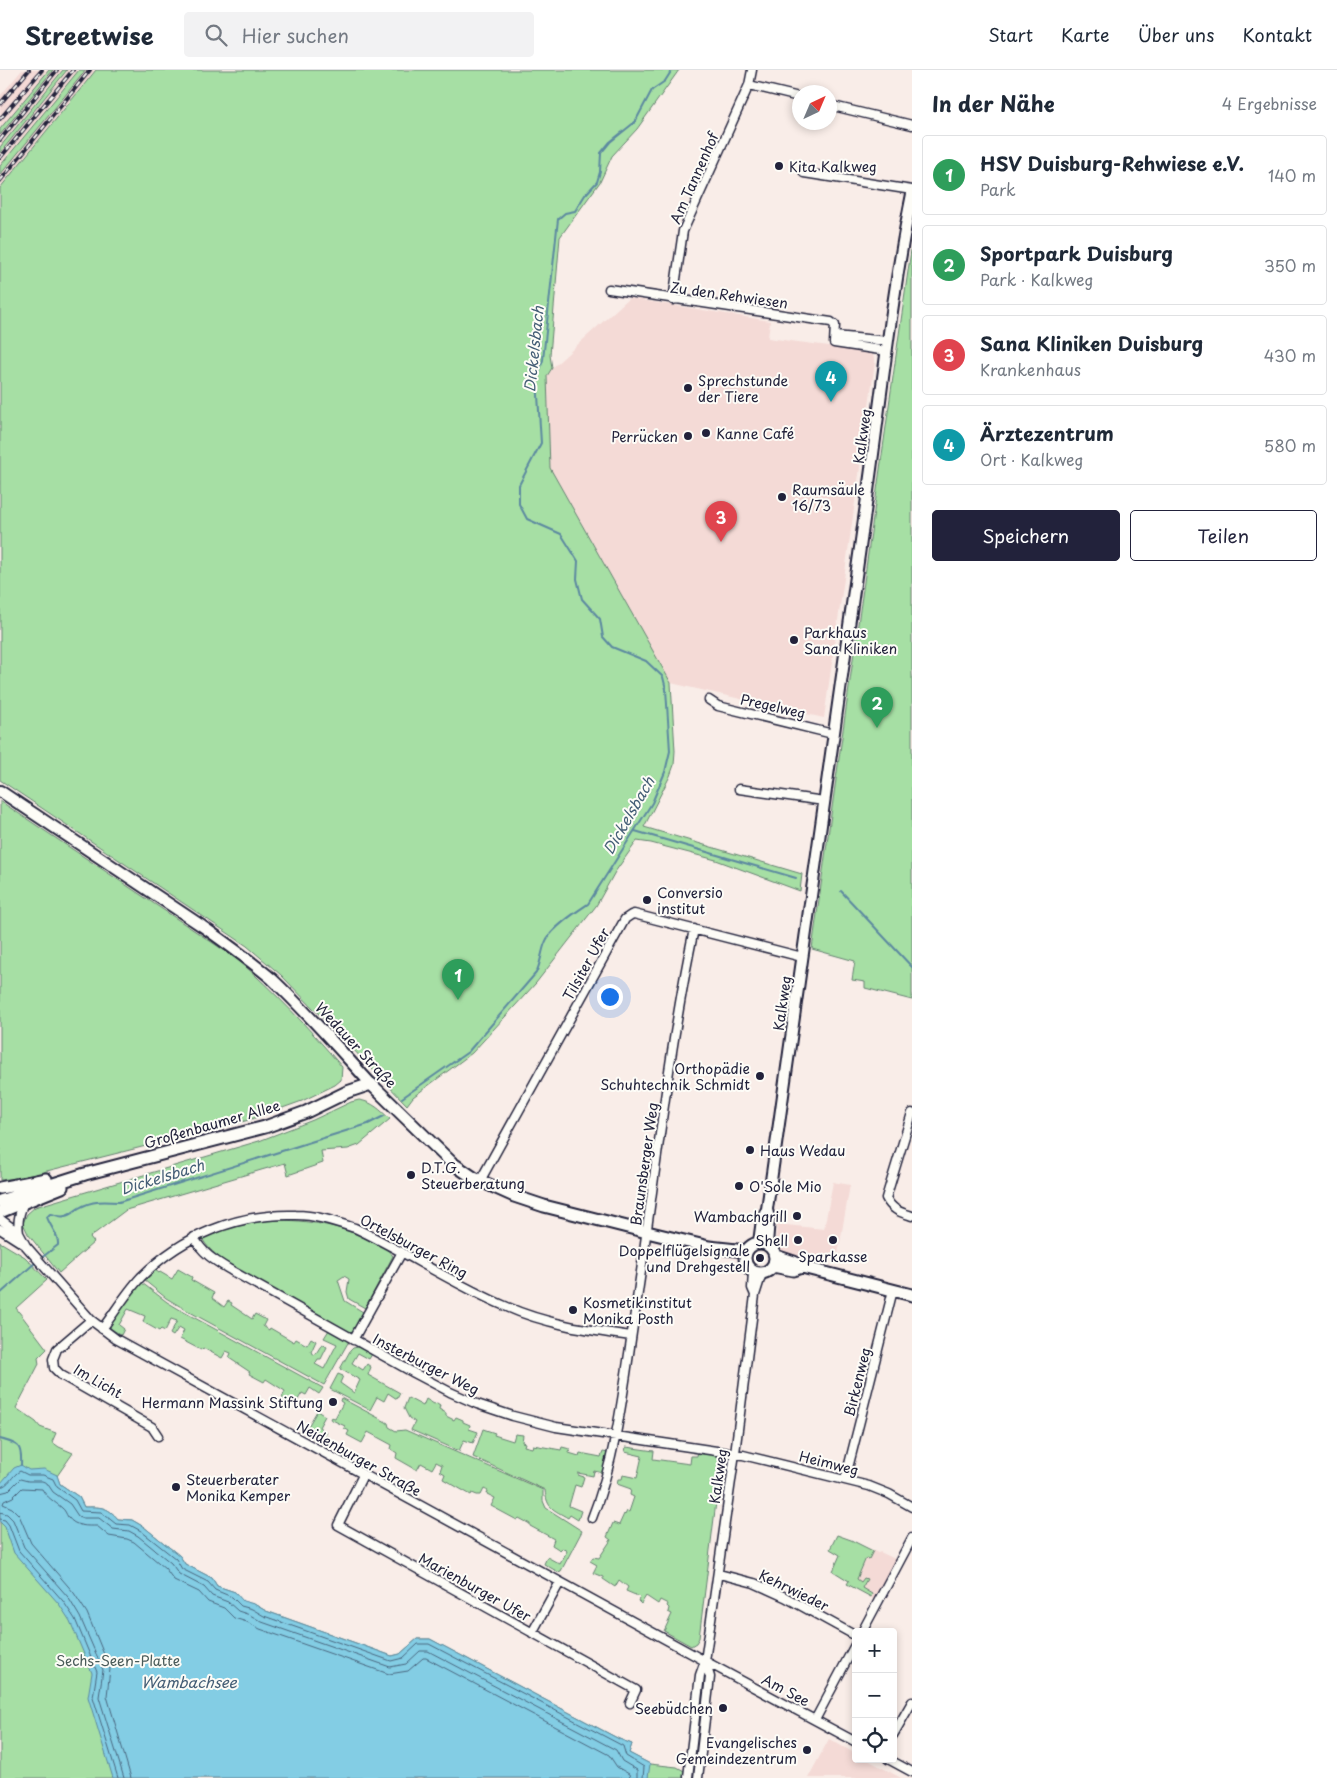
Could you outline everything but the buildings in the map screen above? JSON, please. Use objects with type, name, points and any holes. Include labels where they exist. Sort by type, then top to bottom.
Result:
[{"type":"main road","name":"Großenbaumer Allee","points":[[0,1201],[85,1174],[265,1127],[306,1112],[347,1092],[371,1084]]},
{"type":"main road","name":"Wedauer Straße","points":[[371,1084],[452,1162],[480,1181],[514,1196],[544,1206],[647,1232],[720,1248],[728,1248],[746,1255]]},
{"type":"main road","name":"Großenbaumer Allee","points":[[0,1212],[54,1191],[85,1174]]},
{"type":"main road","points":[[0,1188],[66,1175],[85,1174]]},
{"type":"main road","points":[[763,1243],[773,1249],[774,1261],[769,1271],[758,1273],[747,1267],[746,1255],[752,1245],[763,1243]]},
{"type":"main road","points":[[774,1261],[793,1270],[802,1267],[912,1295]]},
{"type":"street","name":"Am Tannenhof","points":[[674,300],[683,231],[749,85],[752,70]]},
{"type":"street","points":[[749,85],[792,96]]},
{"type":"street","points":[[837,107],[912,125]]},
{"type":"street","points":[[804,173],[912,190]]},
{"type":"street","name":"Kalkweg","points":[[763,1243],[770,1218],[767,1209],[899,265],[912,194]]},
{"type":"street","name":"Zu den Rehwiesen","points":[[609,288],[674,300],[831,322],[835,325],[835,339],[888,346]]},
{"type":"street","name":"Pregelweg","points":[[709,700],[718,706],[833,734]]},
{"type":"street","points":[[739,789],[824,801]]},
{"type":"street","name":"Wedauer Straße","points":[[0,791],[202,926],[271,978],[371,1084]]},
{"type":"street","name":"Tilsiter Ufer","points":[[480,1181],[625,919],[634,914],[802,957]]},
{"type":"street","name":"Braunsberger Weg","points":[[592,1518],[616,1435],[677,1018],[694,929]]},
{"type":"street","points":[[912,1113],[886,1198],[891,1206],[900,1212],[912,1216]]},
{"type":"street","points":[[18,1233],[19,1213],[24,1202]]},
{"type":"street","name":"Ortelsburger Ring","points":[[102,1329],[140,1278],[163,1257],[194,1237],[225,1224],[243,1220],[262,1216],[296,1215],[334,1221],[355,1228],[484,1296],[526,1314],[555,1324],[631,1336]]},
{"type":"street","name":"Neidenburger Straße","points":[[0,1219],[18,1233],[32,1254],[91,1320],[102,1329],[153,1360],[705,1661]]},
{"type":"street","name":"Neidenburger Straße","points":[[0,1229],[26,1246]]},
{"type":"street","name":"Insterburger Weg","points":[[194,1237],[199,1247],[218,1263],[353,1340],[450,1392],[477,1404],[513,1416],[556,1426],[735,1453]]},
{"type":"street","points":[[353,1340],[402,1252]]},
{"type":"street","name":"Kalkweg","points":[[688,1777],[700,1675],[705,1661],[719,1574],[735,1453],[755,1295],[752,1288],[758,1273]]},
{"type":"street","name":"Birkenweg","points":[[845,1480],[893,1290]]},
{"type":"street","name":"Im Licht","points":[[91,1320],[56,1349],[53,1359],[55,1371],[152,1427],[158,1436]]},
{"type":"street","name":"Heimweg","points":[[735,1453],[869,1486],[889,1494],[912,1507]]},
{"type":"street","name":"Marienburger Ufer","points":[[363,1475],[338,1525],[636,1690],[630,1703]]},
{"type":"street","points":[[864,1628],[912,1538]]},
{"type":"street","name":"Kehrwieder","points":[[719,1574],[754,1583],[784,1596],[852,1634]]},
{"type":"street","points":[[532,1632],[560,1582]]},
{"type":"street","points":[[815,1720],[852,1651]]},
{"type":"street","name":"Kalkweg","points":[[698,1778],[710,1677],[705,1661]]},
{"type":"street","name":"Am See","points":[[705,1661],[852,1740]]},
{"type":"street","points":[[897,1729],[912,1702]]},
{"type":"street","points":[[895,1763],[912,1772]]},
{"type":"shaded area","points":[[22,70],[96,70],[0,188],[0,96]]},
{"type":"shaded area","points":[[629,298],[770,321],[768,338],[867,351],[873,355],[875,363],[824,718],[671,683],[550,468],[547,376],[552,368]]},
{"type":"shaded area","points":[[833,1182],[850,1185],[838,1254],[830,1259],[829,1264],[779,1251],[775,1245],[777,1224],[824,1229]]},
{"type":"shaded area","points":[[837,1535],[897,1560],[875,1600],[847,1584],[849,1581],[833,1571],[840,1555],[830,1549]]},
{"type":"shaded area","points":[[829,1739],[852,1752],[852,1763],[873,1763],[901,1778],[808,1778]]},
{"type":"green space","points":[[49,70],[53,70],[0,135],[0,129]]},
{"type":"green space","points":[[63,70],[67,70],[0,153],[0,147]]},
{"type":"green space","points":[[79,70],[86,70],[0,175],[0,166]]},
{"type":"green space","points":[[96,70],[679,70],[637,129],[612,156],[600,182],[560,237],[550,355],[552,368],[547,376],[550,468],[671,683],[675,751],[674,765],[644,827],[802,874],[800,891],[716,860],[637,841],[615,872],[596,906],[536,983],[472,1053],[413,1097],[407,1105],[281,975],[247,946],[0,780],[0,188]]},
{"type":"green space","points":[[912,243],[912,1000],[865,988],[865,982],[852,980],[855,961],[812,949]]},
{"type":"green space","points":[[0,801],[237,959],[278,997],[330,1053],[342,1067],[341,1080],[335,1085],[302,1101],[249,1120],[23,1177],[0,1180]]},
{"type":"green space","points":[[359,1100],[372,1105],[390,1119],[359,1145],[348,1149],[321,1151],[323,1163],[288,1175],[285,1163],[126,1210],[90,1237],[94,1242],[59,1273],[28,1234],[23,1223],[27,1214],[35,1207],[259,1141]]},
{"type":"green space","points":[[273,1220],[311,1222],[336,1227],[377,1244],[393,1256],[365,1308],[349,1299],[347,1292],[349,1279],[344,1276],[338,1280],[345,1301],[364,1314],[355,1331],[349,1332],[237,1270],[209,1248],[203,1240],[208,1235],[225,1228]]},
{"type":"green space","name":"Wambachsee","points":[[0,1242],[25,1257],[47,1280],[16,1308],[47,1349],[38,1358],[39,1364],[16,1408],[40,1427],[56,1433],[52,1442],[73,1453],[57,1476],[60,1484],[79,1497],[84,1507],[103,1508],[118,1519],[132,1520],[144,1527],[180,1556],[185,1564],[212,1578],[217,1586],[235,1592],[243,1602],[254,1604],[266,1611],[392,1656],[400,1654],[417,1639],[430,1639],[619,1739],[632,1744],[629,1753],[650,1764],[677,1767],[697,1778],[0,1778]]},
{"type":"green space","points":[[178,1269],[192,1277],[191,1280],[214,1293],[212,1298],[224,1307],[228,1301],[252,1319],[255,1314],[266,1320],[263,1326],[294,1342],[296,1339],[307,1345],[311,1338],[316,1341],[311,1352],[315,1355],[322,1344],[327,1347],[321,1359],[318,1359],[315,1364],[324,1369],[337,1344],[324,1338],[329,1330],[349,1341],[324,1385],[188,1311],[166,1298],[144,1280],[155,1270],[172,1279]]},
{"type":"green space","points":[[142,1283],[182,1311],[323,1388],[319,1394],[310,1388],[306,1395],[302,1393],[296,1403],[292,1404],[282,1398],[285,1391],[266,1379],[264,1382],[249,1374],[250,1372],[229,1358],[231,1353],[226,1351],[222,1358],[203,1348],[201,1350],[180,1339],[184,1330],[179,1327],[173,1336],[170,1334],[177,1321],[171,1319],[165,1331],[161,1329],[159,1331],[143,1322],[145,1316],[128,1309],[119,1325],[124,1329],[121,1335],[110,1328],[111,1324],[133,1292]]},
{"type":"green space","points":[[358,1347],[372,1354],[369,1359],[358,1353],[352,1363],[363,1370],[367,1364],[371,1367],[368,1375],[400,1393],[397,1399],[388,1393],[384,1401],[377,1397],[370,1410],[330,1389],[338,1374],[343,1376],[340,1383],[354,1393],[360,1380],[340,1369],[350,1351]]},
{"type":"green space","points":[[341,1398],[388,1423],[389,1427],[396,1431],[405,1430],[543,1490],[543,1501],[546,1508],[582,1531],[561,1571],[558,1572],[544,1564],[547,1557],[560,1564],[567,1551],[562,1548],[560,1550],[552,1545],[554,1539],[530,1526],[530,1524],[519,1518],[517,1520],[491,1506],[495,1498],[487,1494],[488,1491],[484,1489],[481,1495],[472,1493],[471,1495],[443,1479],[445,1474],[440,1471],[442,1465],[436,1462],[432,1469],[421,1463],[417,1470],[396,1458],[397,1453],[391,1449],[392,1445],[368,1432],[362,1443],[347,1435],[349,1431],[344,1428],[345,1426],[330,1419],[331,1417],[335,1418],[343,1403],[340,1401]]},
{"type":"green space","points":[[408,1398],[423,1406],[426,1399],[434,1404],[437,1403],[440,1405],[439,1409],[446,1413],[446,1416],[454,1420],[456,1417],[463,1420],[463,1422],[470,1425],[469,1429],[478,1432],[473,1443],[464,1440],[459,1451],[411,1430],[415,1422],[409,1418],[404,1408]]},
{"type":"green space","points":[[317,1411],[325,1416],[319,1427],[326,1432],[324,1435],[331,1439],[327,1446],[304,1433]]},
{"type":"green space","points":[[483,1429],[513,1441],[515,1434],[523,1435],[522,1442],[525,1443],[524,1446],[532,1448],[533,1445],[561,1450],[562,1447],[570,1449],[569,1453],[579,1456],[580,1453],[601,1457],[603,1452],[608,1453],[603,1473],[594,1471],[593,1476],[578,1473],[578,1475],[584,1477],[581,1487],[575,1485],[569,1506],[581,1511],[578,1520],[570,1515],[568,1518],[552,1508],[547,1501],[545,1490],[473,1457]]},
{"type":"green space","points":[[626,1447],[654,1451],[653,1459],[690,1464],[691,1456],[697,1456],[698,1451],[722,1454],[699,1638],[691,1646],[664,1631],[672,1614],[668,1612],[668,1604],[660,1600],[658,1604],[646,1596],[641,1604],[638,1601],[640,1597],[626,1591],[628,1587],[619,1580],[615,1587],[603,1579],[603,1577],[593,1573],[597,1565],[590,1561],[593,1557],[599,1558],[611,1540],[607,1537],[613,1523],[619,1525],[624,1514],[627,1511],[629,1512],[634,1497],[630,1495],[631,1489],[617,1484],[618,1479],[622,1479],[623,1475],[637,1478],[642,1456],[625,1452]]},
{"type":"green space","points":[[837,1535],[873,1551],[869,1559],[866,1558],[857,1579],[861,1582],[864,1578],[867,1579],[862,1588],[872,1594],[871,1597],[847,1584],[849,1581],[833,1571],[840,1555],[830,1549]]},
{"type":"water","name":"Wambachsee","points":[[21,1465],[29,1470],[44,1469],[57,1475],[60,1484],[79,1497],[84,1507],[103,1508],[118,1519],[132,1520],[144,1527],[180,1556],[185,1564],[212,1578],[217,1586],[235,1592],[243,1601],[254,1604],[266,1611],[392,1656],[400,1654],[417,1639],[430,1639],[619,1739],[632,1744],[629,1753],[650,1764],[648,1778],[113,1778],[88,1697],[92,1673],[70,1621],[59,1604],[14,1553],[5,1527],[0,1522],[0,1484],[14,1468]]},
{"type":"waterway","name":"Dickelsbach","points":[[402,1098],[468,1052],[536,973],[548,938],[564,921],[588,904],[652,803],[665,772],[670,751],[666,689],[663,677],[646,661],[612,647],[603,637],[600,619],[582,599],[577,579],[578,561],[561,534],[527,519],[519,504],[519,485],[541,443],[537,379],[543,360],[558,219],[565,213],[575,211],[585,195],[597,182],[600,172],[601,153],[610,142],[635,122],[652,90],[665,81],[672,70]]},
{"type":"waterway","points":[[635,831],[796,878]]},
{"type":"waterway","points":[[841,891],[912,967]]},
{"type":"waterway","name":"Dickelsbach","points":[[40,1259],[58,1245],[56,1234],[48,1221],[47,1217],[50,1214],[59,1216],[69,1215],[79,1208],[94,1202],[119,1202],[368,1124],[384,1116]]},
{"type":"waterway","name":"Dickelsbach","points":[[0,1294],[36,1262]]},
{"type":"waterway","points":[[0,1439],[18,1446],[21,1453],[21,1465]]},
{"type":"railway","points":[[0,104],[29,70]]},
{"type":"railway","points":[[0,119],[42,70]]},
{"type":"railway","points":[[0,140],[57,70]]},
{"type":"railway","points":[[0,158],[73,70]]},
{"type":"railway","points":[[0,181],[90,70]]},
{"type":"place","name":"Kita Kalkweg","points":[[779,166]]},
{"type":"place","name":"Sprechstunde der Tiere","points":[[688,388]]},
{"type":"place","name":"Ärztezentrum","points":[[831,402]]},
{"type":"place","name":"Kanne Café","points":[[706,433]]},
{"type":"place","name":"Perrücken","points":[[688,436]]},
{"type":"place","name":"Raumsäule 16/73","points":[[782,497]]},
{"type":"place","name":"Sana Kliniken Duisburg","points":[[721,542]]},
{"type":"place","name":"Parkhaus Sana Kliniken","points":[[794,640]]},
{"type":"place","name":"Sportpark Duisburg","points":[[877,728]]},
{"type":"place","name":"Conversio institut","points":[[647,900]]},
{"type":"place","name":"HSV Duisburg-Rehwiese e.V.","points":[[458,1000]]},
{"type":"place","name":"Orthopädie Schuhtechnik Schmidt","points":[[760,1076]]},
{"type":"place","name":"Haus Wedau","points":[[750,1150]]},
{"type":"place","name":"D.T.G. Steuerberatung","points":[[411,1175]]},
{"type":"place","name":"O'Sole Mio","points":[[739,1186]]},
{"type":"place","name":"Wambachgrill","points":[[797,1216]]},
{"type":"place","name":"Shell","points":[[798,1240]]},
{"type":"place","name":"Sparkasse","points":[[833,1240]]},
{"type":"place","name":"Doppelflügelsignale und Drehgestell","points":[[760,1258]]},
{"type":"place","name":"Kosmetikinstitut Monika Posth","points":[[573,1310]]},
{"type":"place","name":"Hermann Massink Stiftung","points":[[333,1402]]},
{"type":"place","name":"Steuerberater Monika Kemper","points":[[176,1487]]},
{"type":"place","name":"Seebüdchen","points":[[723,1708]]},
{"type":"place","name":"Evangelisches Gemeindezentrum","points":[[807,1750]]},
{"type":"park label","name":"Sechs-Seen-Platte","points":[[118,1660]]}]
